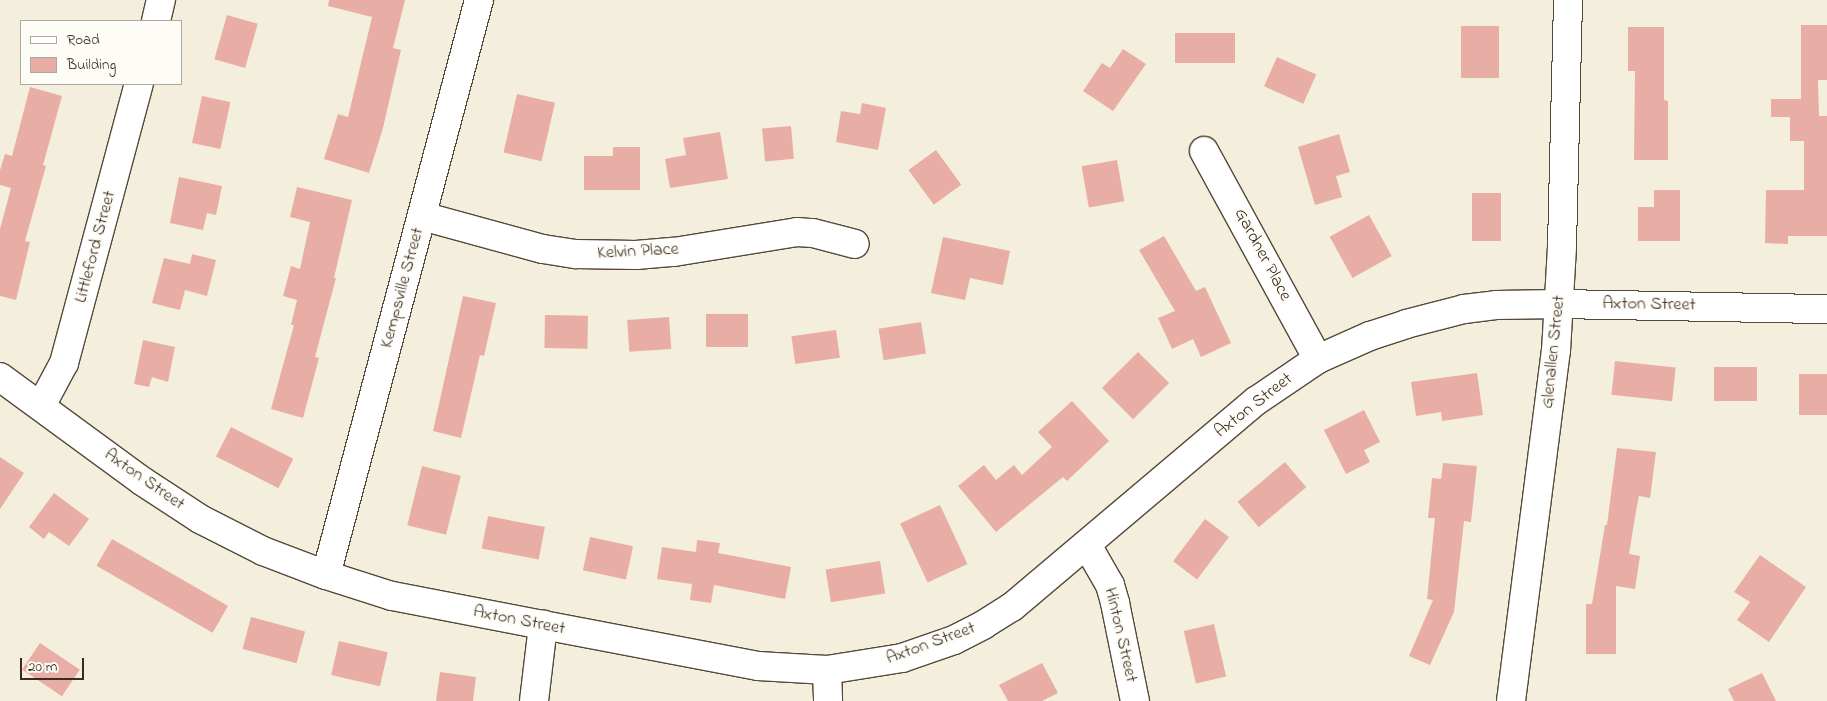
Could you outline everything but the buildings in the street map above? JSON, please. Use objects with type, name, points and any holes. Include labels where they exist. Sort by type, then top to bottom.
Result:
[{"type":"street","points":[[156,20],[161,0]]},
{"type":"street","name":"Kempsville Street","points":[[326,575],[479,0]]},
{"type":"street","name":"Glenallen Street","points":[[1512,701],[1556,351],[1562,246],[1568,0]]},
{"type":"street","name":"Littleford Street","points":[[41,406],[64,363],[139,85]]},
{"type":"street","name":"Gardner Place","points":[[1204,151],[1318,358]]},
{"type":"street","name":"Kelvin Place","points":[[422,216],[543,249],[576,254],[636,255],[674,252],[797,232],[855,244]]},
{"type":"street","name":"Axton Street","points":[[0,377],[142,481],[200,519],[263,552],[326,575],[392,596],[543,626],[758,666],[827,670],[902,658],[954,640],[1012,607],[1256,401],[1318,358],[1406,324],[1464,309],[1496,305],[1559,304],[1827,309]]},
{"type":"street","name":"Hinton Street","points":[[1087,545],[1110,585],[1135,701]]},
{"type":"street","points":[[534,701],[543,626]]},
{"type":"street","points":[[827,670],[828,701]]}]
